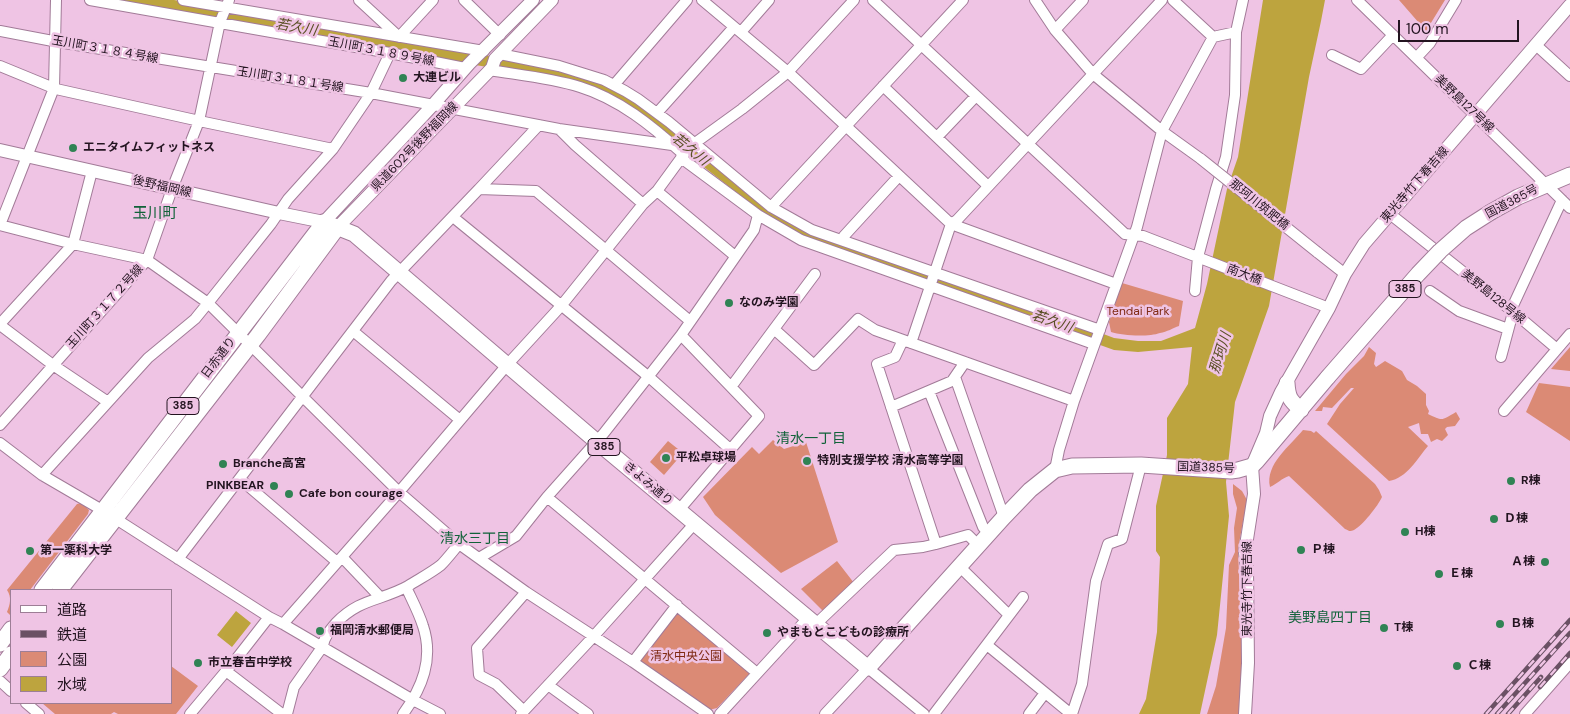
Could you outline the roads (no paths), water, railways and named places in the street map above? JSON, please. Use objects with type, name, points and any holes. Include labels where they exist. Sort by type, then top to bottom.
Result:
[{"type":"highway","name":"国道385号","points":[[868,668],[1004,517],[1030,490],[1055,470],[1072,466],[1146,465],[1245,468],[1264,454],[1328,377],[1440,251],[1466,228],[1491,212],[1518,197],[1570,174]]},
{"type":"highway","name":"きよみ通り","points":[[324,222],[354,234],[596,441],[868,668]]},
{"type":"highway","name":"日赤通り","points":[[61,589],[109,515],[238,333],[324,222]]},
{"type":"highway","name":"日赤通り","points":[[43,589],[97,520],[109,515],[250,345],[338,227]]},
{"type":"highway","points":[[1287,383],[1289,399],[1301,410]]},
{"type":"highway","points":[[0,644],[10,630]]},
{"type":"highway","points":[[0,668],[10,655]]},
{"type":"main road","points":[[484,51],[533,0]]},
{"type":"main road","points":[[494,63],[552,0]]},
{"type":"main road","name":"東光寺竹下春吉線","points":[[1245,714],[1248,663],[1248,569],[1245,552],[1254,494],[1245,468],[1266,433],[1270,416],[1281,392],[1329,308],[1345,274],[1364,244],[1570,5]]},
{"type":"main road","name":"県道602号後野福岡線","points":[[324,222],[467,66],[484,51]]},
{"type":"main road","name":"県道602号後野福岡線","points":[[338,227],[494,63]]},
{"type":"main road","name":"後野福岡線","points":[[0,150],[279,214],[324,222]]},
{"type":"street","points":[[56,0],[54,88],[0,225],[73,244],[147,260],[208,303],[399,492],[459,544],[526,592],[708,714]]},
{"type":"street","name":"玉川町３１８９号線","points":[[90,0],[467,66]]},
{"type":"street","name":"玉川町３１８９号線","points":[[184,0],[226,5],[484,51]]},
{"type":"street","points":[[359,0],[399,37],[433,0]]},
{"type":"street","points":[[464,0],[500,35]]},
{"type":"street","points":[[614,84],[687,0]]},
{"type":"street","points":[[702,0],[788,72],[951,224],[1116,284]]},
{"type":"street","points":[[657,113],[737,29],[769,0]]},
{"type":"street","points":[[282,624],[399,492],[507,365],[561,306],[644,204],[657,191],[693,143],[742,109],[788,72],[854,0]]},
{"type":"street","name":"南大橋","points":[[873,0],[1124,234],[1143,236],[1329,308]]},
{"type":"street","points":[[771,207],[963,0]]},
{"type":"street","name":"那珂川筑肥橋","points":[[1036,0],[1055,30],[1093,74],[1162,131],[1345,274]]},
{"type":"street","points":[[1055,30],[1083,0]]},
{"type":"street","points":[[936,544],[877,364],[895,357],[907,341],[930,287],[951,224],[1162,0]]},
{"type":"street","points":[[1173,0],[1213,37]]},
{"type":"street","points":[[1195,291],[1216,189],[1226,157],[1235,95],[1236,32],[1243,0]]},
{"type":"street","name":"美野島127号線","points":[[1357,0],[1566,204]]},
{"type":"street","points":[[1417,57],[1430,43],[1456,0]]},
{"type":"street","name":"玉川町３１７２号線","points":[[0,425],[147,260],[172,189],[200,121],[220,22],[226,5]]},
{"type":"street","name":"玉川町３１８４号線","points":[[0,31],[210,67]]},
{"type":"street","points":[[1055,470],[1074,401],[1137,227],[1162,131],[1213,37],[1236,32]]},
{"type":"street","points":[[1332,54],[1361,70],[1394,35]]},
{"type":"street","points":[[1536,45],[1570,76]]},
{"type":"street","points":[[42,475],[148,358],[194,319],[208,303],[279,214],[288,199],[333,149],[371,94],[390,53]]},
{"type":"street","points":[[494,63],[559,66],[614,84],[657,113],[771,207],[812,230],[1099,331]]},
{"type":"street","points":[[494,63],[573,85],[598,94],[628,110],[673,145],[682,153],[682,156],[758,215],[801,240],[1095,344]]},
{"type":"street","points":[[0,66],[54,88],[333,149]]},
{"type":"street","name":"玉川町３１８１号線","points":[[210,67],[371,94],[559,129],[673,145],[693,143]]},
{"type":"street","points":[[883,86],[988,186]]},
{"type":"street","points":[[938,137],[976,96]]},
{"type":"street","points":[[178,559],[391,281],[539,125]]},
{"type":"street","points":[[559,129],[644,204]]},
{"type":"street","points":[[92,171],[73,244],[0,325],[53,365],[108,402]]},
{"type":"street","points":[[842,240],[899,176]]},
{"type":"street","points":[[479,189],[536,191],[690,321]]},
{"type":"street","points":[[657,191],[735,256]]},
{"type":"street","points":[[1501,357],[1512,316],[1511,310],[1566,204]]},
{"type":"street","name":"美野島128号線","points":[[1390,214],[1557,349]]},
{"type":"street","points":[[479,558],[516,536],[649,377],[681,335],[754,230],[758,215]]},
{"type":"street","points":[[453,217],[649,377],[731,450]]},
{"type":"street","points":[[731,387],[815,274]]},
{"type":"street","points":[[1430,291],[1460,311],[1508,329]]},
{"type":"street","points":[[774,328],[814,365],[858,319],[875,330],[1074,401]]},
{"type":"street","points":[[353,331],[460,420]]},
{"type":"street","points":[[1504,411],[1570,334]]},
{"type":"street","points":[[679,510],[759,416],[681,335]]},
{"type":"street","points":[[891,407],[952,381],[965,362]]},
{"type":"street","points":[[955,378],[1004,517]]},
{"type":"street","points":[[929,391],[983,527],[988,534]]},
{"type":"street","points":[[0,443],[42,475],[109,515],[268,617],[323,646],[440,714]]},
{"type":"street","points":[[987,646],[1071,714],[1082,684],[1096,582],[1108,544],[1122,539],[1146,465]]},
{"type":"street","points":[[240,479],[339,559],[380,597]]},
{"type":"street","points":[[547,497],[757,673]]},
{"type":"street","points":[[526,592],[477,648],[479,675],[496,684],[522,713],[695,523]]},
{"type":"street","points":[[720,714],[757,673],[812,621],[894,550],[923,547],[968,535],[978,546]]},
{"type":"street","points":[[287,714],[294,687],[323,646],[324,640],[343,617],[354,608],[406,587],[432,571],[459,544]]},
{"type":"street","points":[[960,568],[1009,615]]},
{"type":"street","points":[[403,714],[413,700],[425,674],[427,640],[423,624],[406,587]]},
{"type":"street","points":[[934,714],[1023,597]]},
{"type":"street","points":[[633,662],[677,605]]},
{"type":"street","points":[[190,714],[268,617]]},
{"type":"street","points":[[1529,713],[1570,663]]},
{"type":"street","points":[[825,714],[868,668]]},
{"type":"street","name":"きよみ通り","points":[[868,668],[924,714]]},
{"type":"street","points":[[226,671],[282,714]]},
{"type":"street","points":[[0,681],[10,690]]},
{"type":"street","points":[[548,685],[588,714]]},
{"type":"street","points":[[1029,714],[1045,693]]},
{"type":"street","points":[[27,704],[39,714]]},
{"type":"water","points":[[103,0],[174,0],[558,68],[613,86],[812,234],[1114,338],[1161,341],[1195,328],[1207,284],[1227,189],[1238,157],[1263,0],[1325,0],[1309,77],[1269,306],[1235,402],[1226,482],[1229,516],[1217,635],[1200,714],[1139,714],[1146,699],[1157,632],[1160,557],[1156,551],[1156,506],[1167,455],[1167,418],[1188,384],[1192,347],[1138,352],[1114,350],[809,240],[760,211],[639,116],[618,102],[510,71]]},
{"type":"water","points":[[236,611],[251,623],[232,647],[217,635]]},
{"type":"railway","points":[[1486,714],[1570,620]]},
{"type":"railway","points":[[1497,714],[1570,633]]},
{"type":"railway","points":[[1540,687],[1570,653]]},
{"type":"railway","points":[[1508,714],[1541,677]]},
{"type":"place","name":"大連ビル","points":[[403,78]]},
{"type":"place","name":"エニタイムフィットネス","points":[[73,148]]},
{"type":"place","name":"なのみ学園","points":[[729,303]]},
{"type":"place","name":"平松卓球場","points":[[666,458]]},
{"type":"place","name":"特別支援学校 清水高等学園","points":[[807,461]]},
{"type":"place","name":"Branche高宮","points":[[223,464]]},
{"type":"place","name":"R棟","points":[[1511,481]]},
{"type":"place","name":"PINKBEAR","points":[[274,486]]},
{"type":"place","name":"Cafe bon courage","points":[[289,494]]},
{"type":"place","name":"Ｄ棟","points":[[1494,519]]},
{"type":"place","name":"H棟","points":[[1405,532]]},
{"type":"place","name":"Ｐ棟","points":[[1301,550]]},
{"type":"place","name":"第一薬科大学","points":[[30,551]]},
{"type":"place","name":"Ａ棟","points":[[1545,562]]},
{"type":"place","name":"Ｅ棟","points":[[1439,574]]},
{"type":"place","name":"Ｂ棟","points":[[1500,624]]},
{"type":"place","name":"T棟","points":[[1384,628]]},
{"type":"place","name":"福岡清水郵便局","points":[[320,631]]},
{"type":"place","name":"やまもとこどもの診療所","points":[[767,633]]},
{"type":"place","name":"市立春吉中学校","points":[[198,663]]},
{"type":"place","name":"Ｃ棟","points":[[1457,666]]},
{"type":"district","name":"玉川町","points":[[155,214]]},
{"type":"district","name":"清水一丁目","points":[[811,439]]},
{"type":"district","name":"清水三丁目","points":[[475,539]]},
{"type":"district","name":"美野島四丁目","points":[[1330,618]]},
{"type":"water label","name":"若久川","points":[[296,28]]},
{"type":"water label","name":"若久川","points":[[690,150]]},
{"type":"water label","name":"若久川","points":[[1052,322]]},
{"type":"water label","name":"那珂川","points":[[1221,353]]},
{"type":"park label","name":"Tendai Park","points":[[1138,312]]},
{"type":"park label","name":"清水中央公園","points":[[686,657]]}]
